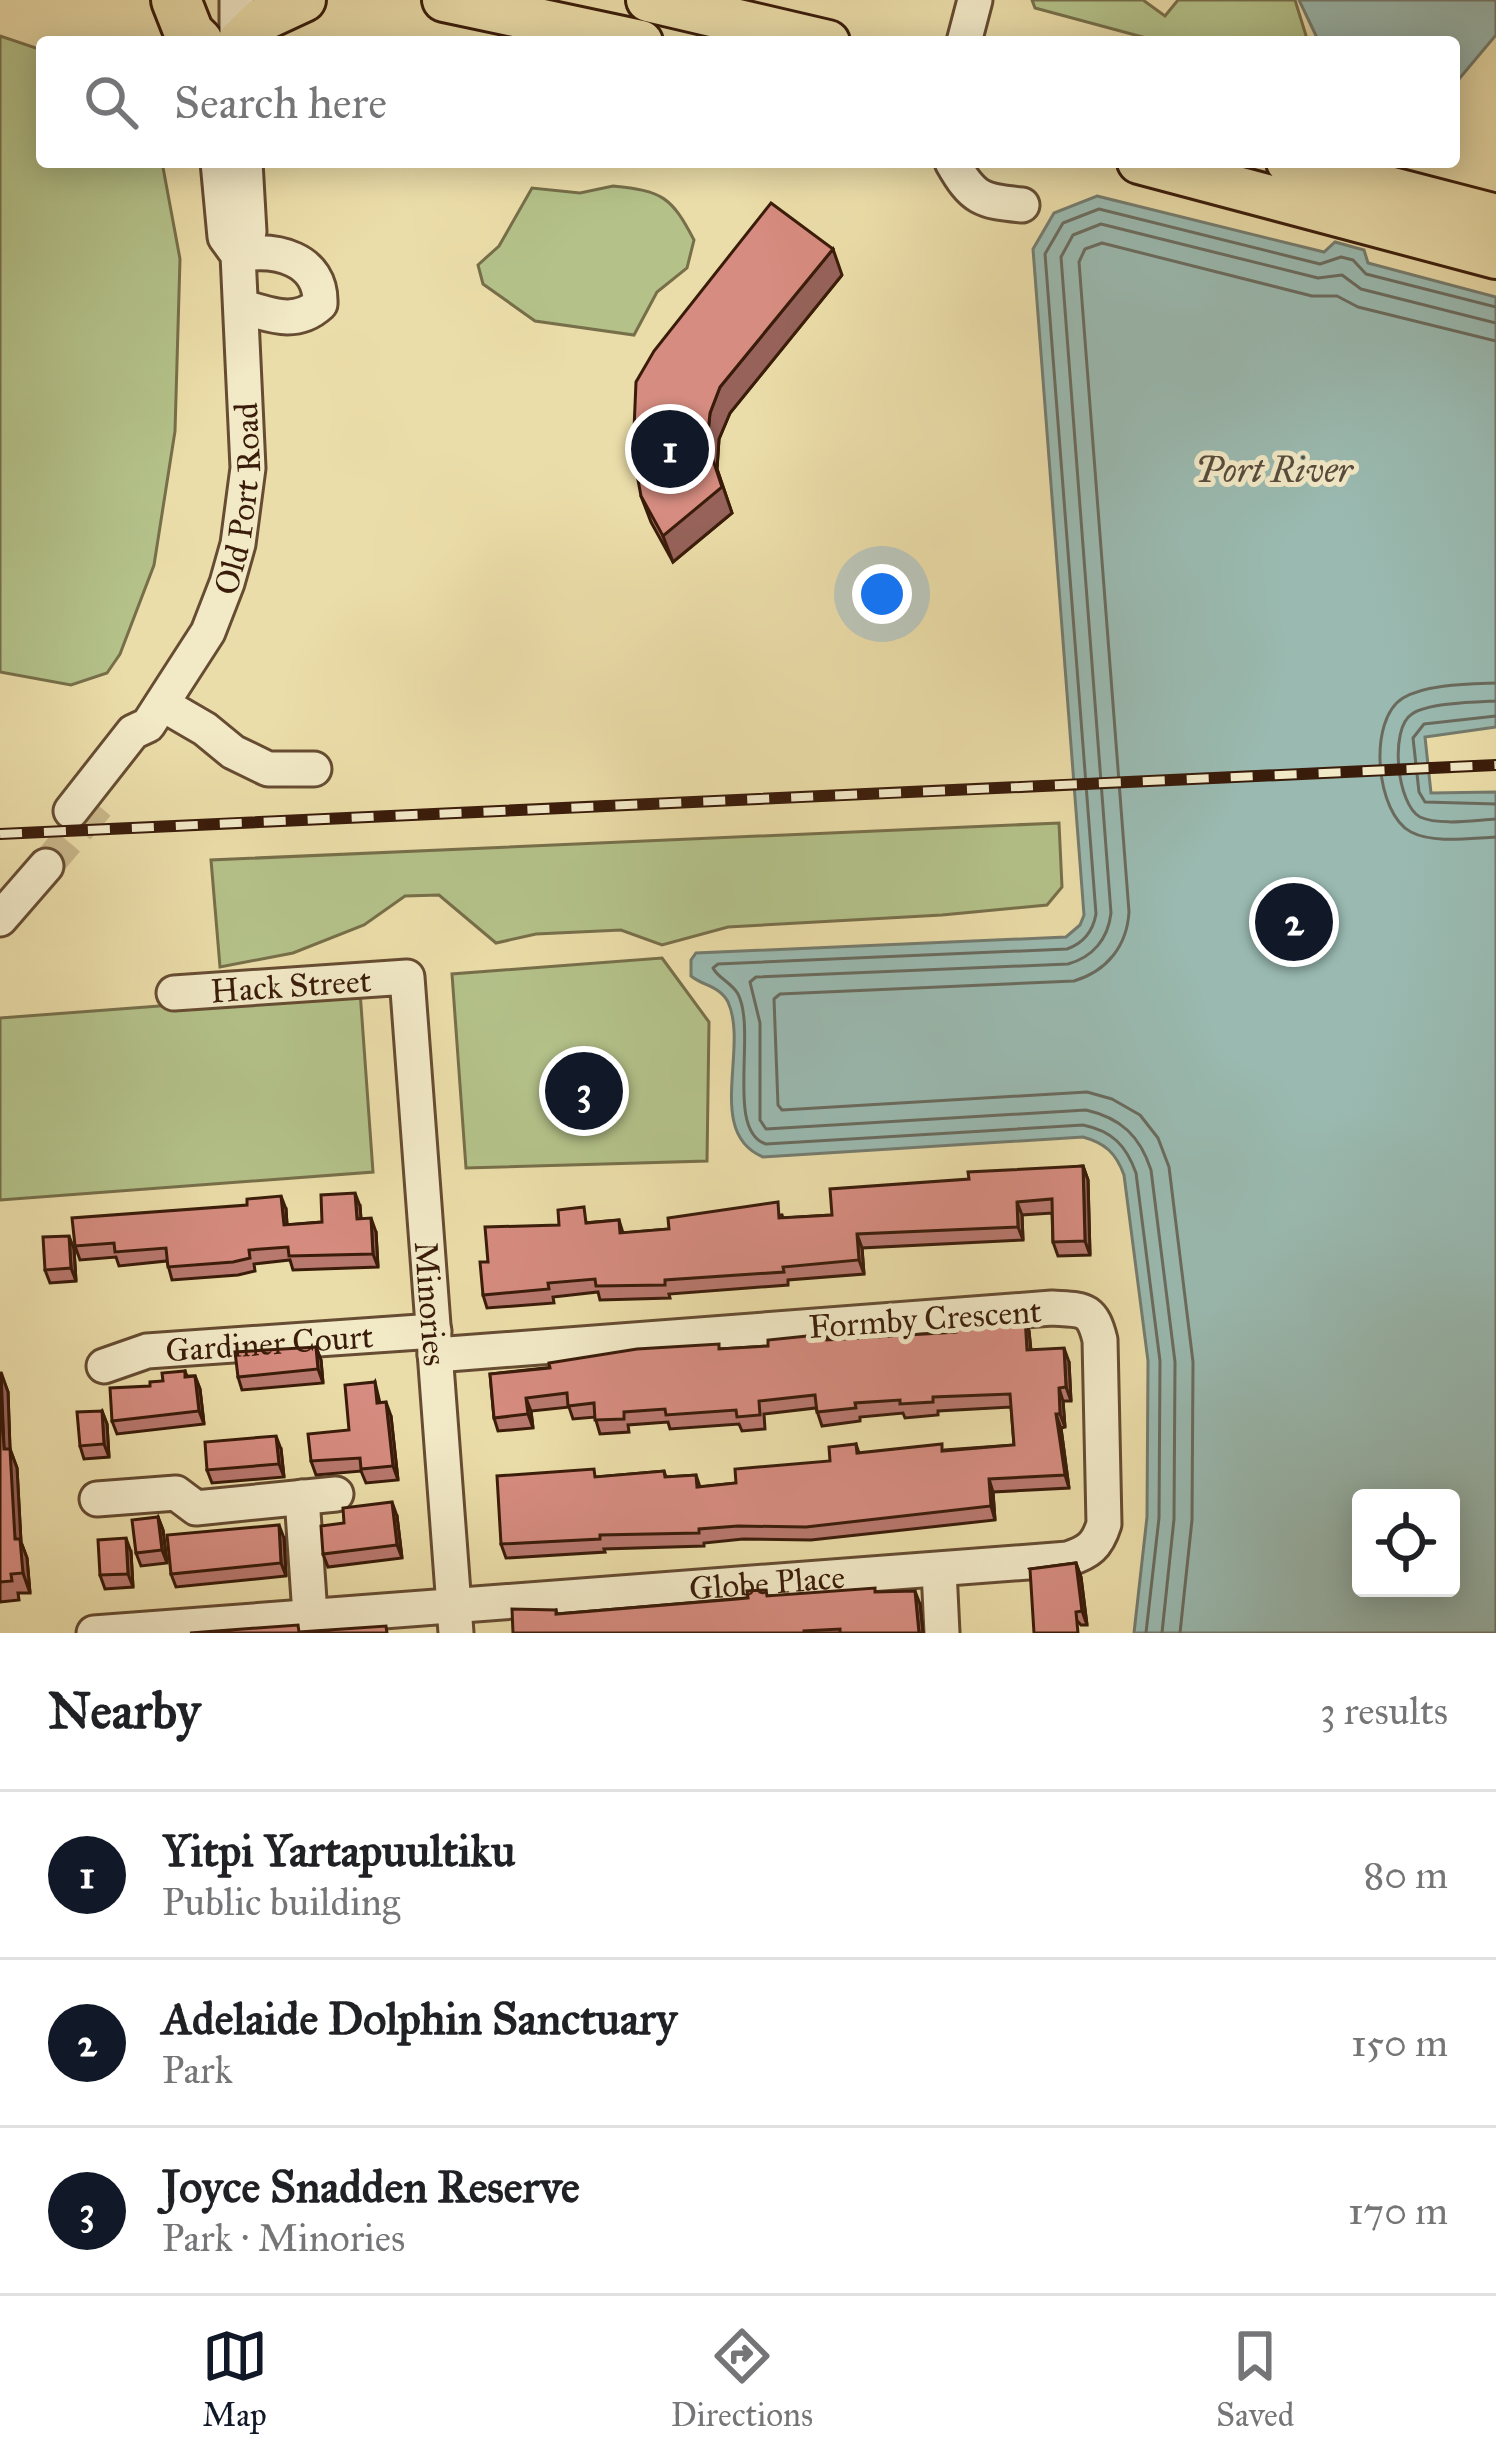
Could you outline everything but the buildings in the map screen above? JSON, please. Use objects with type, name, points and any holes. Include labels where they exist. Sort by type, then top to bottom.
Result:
[{"type":"highway","points":[[176,0],[193,36]]},
{"type":"main road","points":[[244,36],[261,20],[304,0]]},
{"type":"main road","points":[[444,0],[613,36]]},
{"type":"main road","points":[[648,0],[806,36]]},
{"type":"main road","points":[[702,0],[772,27]]},
{"type":"main road","points":[[1161,168],[1496,257]]},
{"type":"main road","points":[[1311,168],[1496,216]]},
{"type":"street","points":[[198,0],[201,36]]},
{"type":"street","points":[[237,0],[238,36]]},
{"type":"street","points":[[966,36],[975,0]]},
{"type":"street","name":"Old Port Road","points":[[219,168],[225,237],[238,253]]},
{"type":"street","name":"Old Port Road","points":[[84,808],[133,732],[155,714],[208,632],[238,544],[248,468],[238,253],[249,232],[245,168]]},
{"type":"street","points":[[955,168],[966,187],[984,202],[1022,205]]},
{"type":"street","points":[[238,253],[267,250],[313,272],[321,284],[320,304],[307,316],[291,318],[243,307]]},
{"type":"street","points":[[155,714],[205,729],[233,752],[268,769],[314,770]]},
{"type":"street","points":[[0,919],[21,877]]},
{"type":"street","name":"Hack Street","points":[[174,993],[407,977]]},
{"type":"street","name":"Minories","points":[[407,977],[455,1618]]},
{"type":"street","name":"Formby Crescent","points":[[434,1343],[1052,1308],[1084,1310],[1095,1320],[1100,1340],[1103,1524],[1099,1541],[1088,1552],[1068,1559],[939,1570]]},
{"type":"street","name":"Gardiner Court","points":[[104,1366],[147,1351],[434,1343]]},
{"type":"street","points":[[97,1499],[176,1492],[196,1508],[319,1496],[310,1616]]},
{"type":"street","points":[[939,1570],[942,1633]]},
{"type":"street","name":"Globe Place","points":[[94,1633],[310,1616],[455,1618],[939,1570]]},
{"type":"green space","points":[[1032,0],[1143,0],[1165,16],[1178,0],[1295,0],[1306,36],[1139,36],[1035,8]]},
{"type":"green space","points":[[0,36],[36,48],[36,168],[163,168],[180,259],[175,431],[154,565],[120,654],[107,673],[71,685],[0,672]]},
{"type":"green space","points":[[613,186],[663,198],[694,240],[687,268],[657,292],[634,335],[535,321],[483,284],[478,265],[499,246],[532,188],[580,193]]},
{"type":"green space","points":[[1059,823],[1062,887],[1047,905],[728,927],[662,945],[621,930],[536,934],[496,943],[439,895],[405,896],[364,925],[293,953],[220,967],[211,860]]},
{"type":"green space","points":[[662,958],[709,1022],[707,1161],[466,1168],[452,974]]},
{"type":"green space","points":[[360,991],[373,1172],[0,1200],[0,1018]]},
{"type":"water","points":[[1299,0],[1496,0],[1496,35],[1460,78],[1460,36],[1316,36]]},
{"type":"water","name":"Port River","points":[[1097,196],[1324,252],[1335,242],[1364,250],[1368,263],[1496,297],[1496,727],[1425,737],[1431,793],[1496,792],[1496,1633],[1134,1633],[1147,1517],[1148,1361],[1124,1175],[1113,1155],[1083,1137],[763,1157],[746,1145],[736,1129],[733,1021],[725,997],[691,976],[696,953],[1066,937],[1084,915],[1033,249],[1054,213]]},
{"type":"tunnel","points":[[46,866],[98,805]]},
{"type":"railway","points":[[0,834],[1496,765]]},
{"type":"place","name":"Yitpi Yartapuultiku","points":[[670,449]]},
{"type":"place","name":"Adelaide Dolphin Sanctuary","points":[[1294,922]]},
{"type":"place","name":"Joyce Snadden Reserve","points":[[584,1091]]}]
